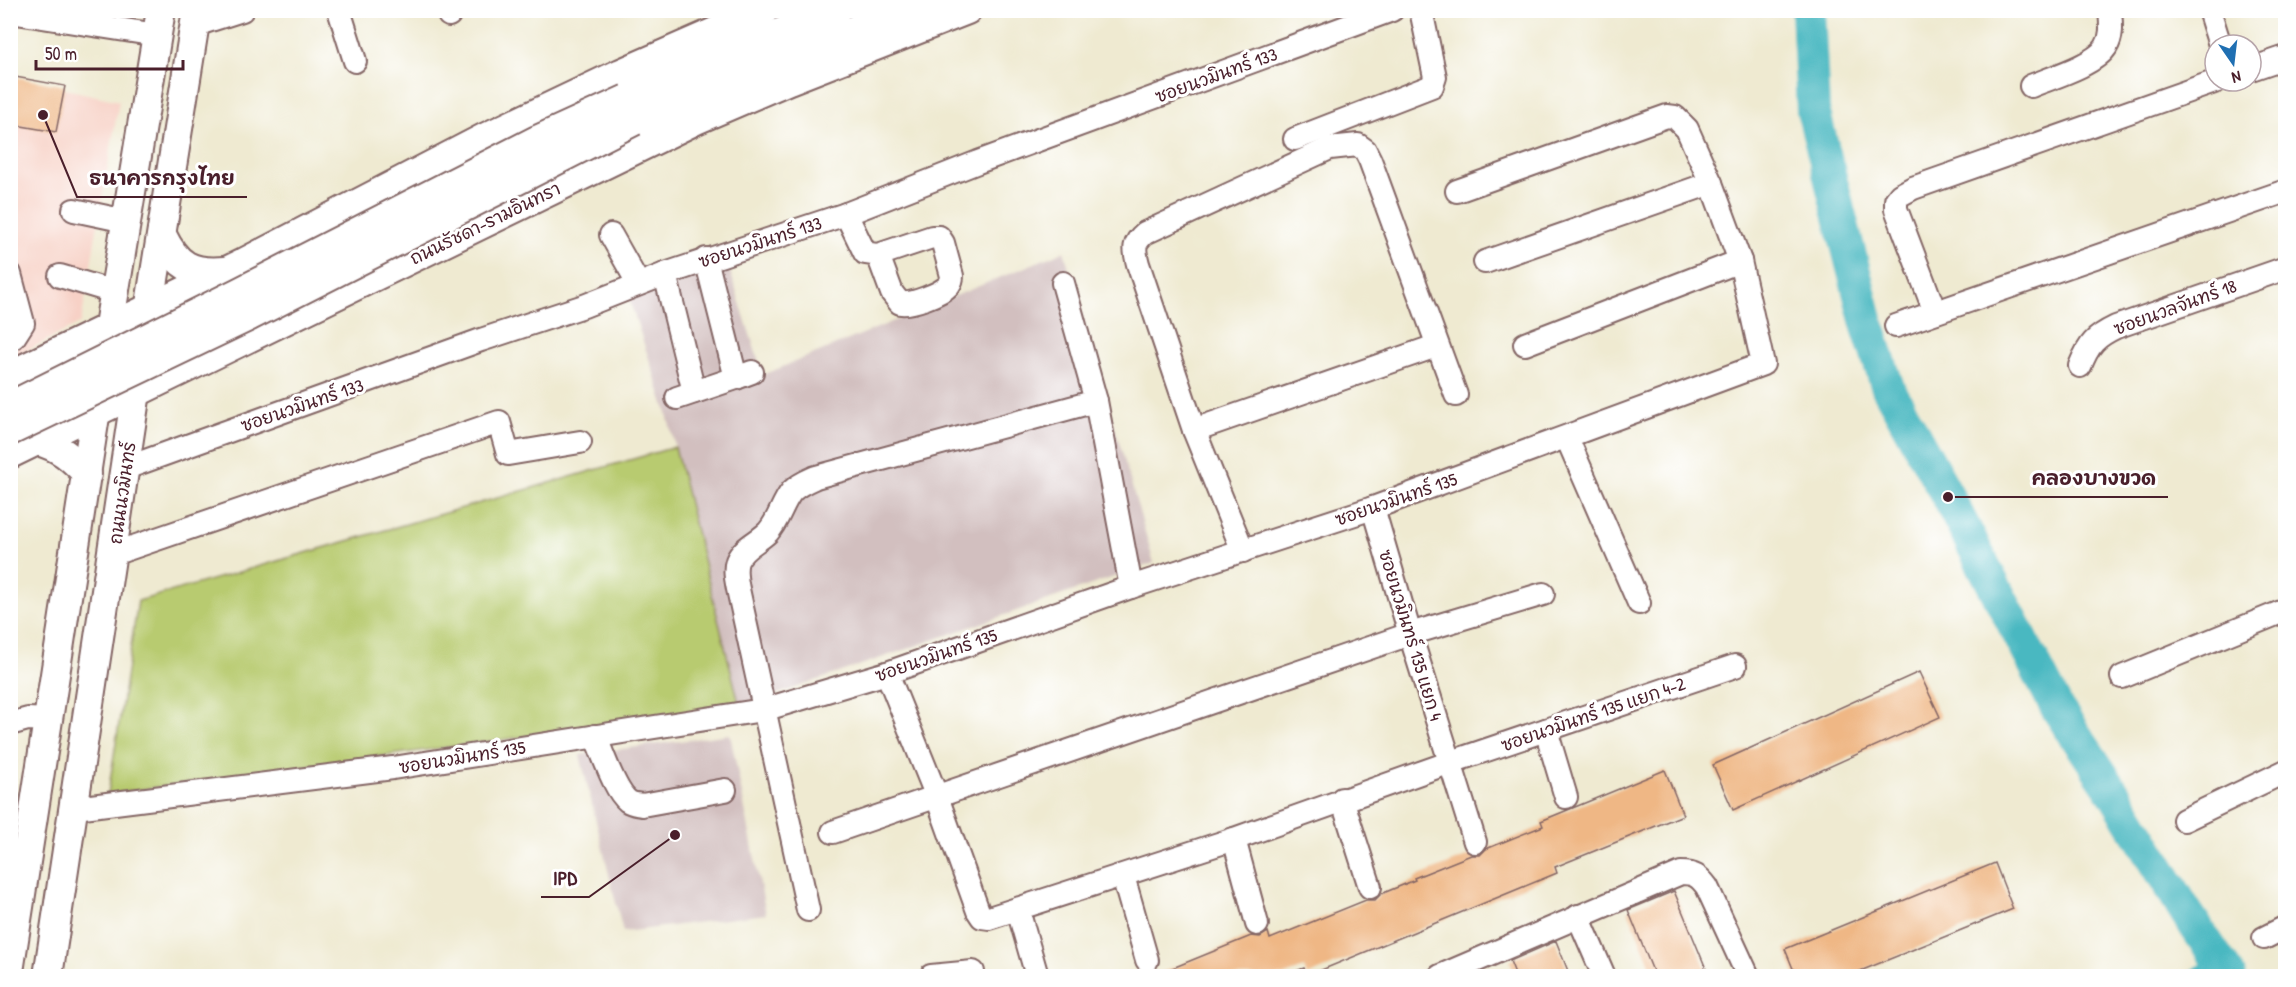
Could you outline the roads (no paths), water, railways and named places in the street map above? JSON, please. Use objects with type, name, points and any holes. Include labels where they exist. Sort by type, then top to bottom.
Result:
[{"type":"main road","points":[[10,375],[151,303],[234,267],[484,138],[621,73],[765,10]]},
{"type":"main road","name":"ถนนรัชดา-รามอินทรา","points":[[10,431],[250,316],[760,40],[836,10]]},
{"type":"main road","name":"ถนนรัชดา-รามอินทรา","points":[[10,406],[537,140],[764,65],[905,10]]},
{"type":"main road","name":"ถนนรัชดา-รามอินทรา","points":[[10,454],[696,120],[789,80],[967,10]]},
{"type":"main road","name":"ถนนนวมินทร์","points":[[48,976],[136,392],[196,18]]},
{"type":"main road","name":"ถนนนวมินทร์","points":[[10,965],[114,292],[159,23]]},
{"type":"main road","points":[[162,235],[169,250],[181,262],[204,273],[234,267]]},
{"type":"main road","points":[[234,267],[231,311],[247,328],[261,331]]},
{"type":"main road","points":[[114,292],[151,303]]},
{"type":"main road","points":[[38,441],[54,446],[88,468],[126,468]]},
{"type":"street","points":[[196,18],[242,10]]},
{"type":"street","points":[[339,10],[356,61]]},
{"type":"street","name":"ซอยนวมินทร์ 133","points":[[126,468],[482,340],[584,306],[638,283],[706,259],[846,214],[989,158],[1392,10]]},
{"type":"street","points":[[1295,139],[1432,86],[1436,77],[1421,10]]},
{"type":"street","points":[[2031,86],[2094,58],[2106,47],[2112,29],[2110,10]]},
{"type":"street","points":[[2209,10],[2216,33]]},
{"type":"street","points":[[10,12],[159,23]]},
{"type":"street","points":[[2263,65],[2286,57]]},
{"type":"street","points":[[1935,312],[1896,209],[1896,200],[1900,195],[1924,184],[2203,86]]},
{"type":"street","points":[[1457,191],[1667,116],[1675,117],[1687,129],[1711,183],[1740,261],[1525,344]]},
{"type":"street","points":[[1243,550],[1194,430],[1138,264],[1134,249],[1135,243],[1146,233],[1330,148],[1358,144],[1365,150],[1456,395]]},
{"type":"street","points":[[1485,262],[1711,183]]},
{"type":"street","points":[[1896,326],[2286,191]]},
{"type":"street","points":[[74,210],[126,221]]},
{"type":"street","points":[[846,214],[861,248],[865,253],[878,255]]},
{"type":"street","points":[[611,235],[638,283]]},
{"type":"street","points":[[665,274],[685,395],[744,375],[706,259]]},
{"type":"street","name":"ซอยนวมินทร์ 135","points":[[75,808],[393,768],[763,710],[887,673],[1131,587],[1373,508],[1763,364],[1740,261]]},
{"type":"street","name":"ซอยนวลจันทร์ 18","points":[[2080,366],[2088,346],[2101,334],[2286,268]]},
{"type":"street","points":[[10,274],[23,323],[14,338],[10,340]]},
{"type":"street","points":[[60,276],[114,292]]},
{"type":"street","points":[[1063,283],[1096,401],[1131,587]]},
{"type":"street","points":[[1194,430],[1437,346]]},
{"type":"street","points":[[808,910],[738,589],[735,567],[738,558],[776,522],[790,493],[799,485],[816,477],[1096,401]]},
{"type":"street","points":[[113,554],[499,422],[508,454],[580,442]]},
{"type":"street","points":[[1567,438],[1639,603]]},
{"type":"street","name":"ซอยนวมินทร์ 135 แยก 4","points":[[1373,508],[1475,842]]},
{"type":"street","points":[[833,832],[1410,634],[1543,594]]},
{"type":"street","points":[[2122,677],[2286,610]]},
{"type":"street","name":"ซอยนวมินทร์ 135 แยก 4-2","points":[[937,797],[978,911],[982,917],[989,918],[1234,839],[1342,799],[1735,666]]},
{"type":"street","points":[[887,673],[937,797]]},
{"type":"street","points":[[10,724],[28,719],[48,720]]},
{"type":"street","points":[[1546,730],[1566,797]]},
{"type":"street","points":[[595,736],[615,781],[623,796],[630,803],[642,805],[725,790]]},
{"type":"street","points":[[2184,820],[2286,771]]},
{"type":"street","points":[[1342,799],[1370,887]]},
{"type":"street","points":[[1234,839],[1257,924]]},
{"type":"street","points":[[1455,974],[1578,916],[1681,873],[1695,874],[1707,887],[1748,976]]},
{"type":"street","points":[[1123,876],[1147,960]]},
{"type":"street","points":[[1017,910],[1037,976]]},
{"type":"street","points":[[1578,916],[1604,976]]},
{"type":"street","points":[[2264,938],[2286,927]]},
{"type":"street","points":[[931,976],[973,972]]},
{"type":"waterway","points":[[1808,10],[1813,110],[1868,327],[1888,388],[1948,497],[2057,708],[2110,787],[2186,912],[2229,976]]},
{"type":"waterway","points":[[2200,976],[2221,964]]},
{"type":"place","name":"ธนาคารกรุงไทย","points":[[43,115]]},
{"type":"place","name":"คลองบางขวด","points":[[1948,497]]},
{"type":"place","name":"IPD","points":[[675,835]]}]
